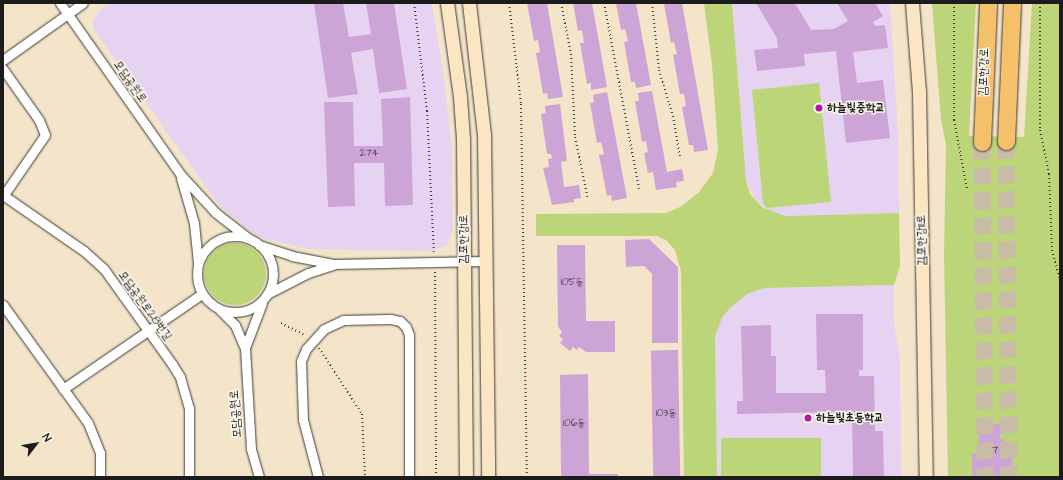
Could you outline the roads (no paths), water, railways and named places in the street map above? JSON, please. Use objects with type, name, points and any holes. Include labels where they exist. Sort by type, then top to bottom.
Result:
[{"type":"highway","name":"김포한강로","points":[[982,142],[988,3]]},
{"type":"highway","name":"김포한강로","points":[[1006,141],[1012,3]]},
{"type":"street","name":"모담공원로","points":[[60,3],[180,174]]},
{"type":"street","points":[[3,60],[83,3]]},
{"type":"street","name":"김포한강1로","points":[[447,3],[460,97],[463,139],[466,477]]},
{"type":"street","name":"김포한강1로","points":[[469,3],[484,134],[488,477]]},
{"type":"street","name":"김포한강11로","points":[[908,3],[916,117],[920,477]]},
{"type":"street","name":"김포한강11로","points":[[912,3],[919,91],[926,477]]},
{"type":"street","points":[[3,69],[39,120],[44,135],[3,195]]},
{"type":"street","points":[[180,174],[216,214],[248,238],[259,245],[292,256],[334,264],[486,261]]},
{"type":"street","points":[[180,174],[194,223],[198,263],[198,284],[202,294],[235,325],[245,348]]},
{"type":"street","name":"모담공원로28번길","points":[[3,195],[94,259],[104,269],[180,377],[185,391],[190,429],[189,477]]},
{"type":"street","points":[[198,263],[204,252],[212,243],[223,238],[236,236],[248,238]]},
{"type":"street","points":[[245,348],[272,277],[272,265],[259,245]]},
{"type":"street","points":[[219,309],[243,311],[254,307],[265,296],[308,273],[334,264]]},
{"type":"street","points":[[63,389],[202,294]]},
{"type":"street","points":[[3,306],[63,389],[95,439],[100,454],[100,477]]},
{"type":"street","points":[[318,477],[302,420],[301,361],[313,340],[324,329],[343,320],[390,319],[400,321],[406,327],[409,335],[409,477]]},
{"type":"street","name":"모담공원로","points":[[245,348],[248,424],[251,449],[259,477]]},
{"type":"tunnel","points":[[1006,141],[1009,477]]},
{"type":"tunnel","points":[[982,142],[985,477]]},
{"type":"place","name":"하늘빛중학교","points":[[819,108]]},
{"type":"place","name":"하늘빛초등학교","points":[[808,418]]}]
